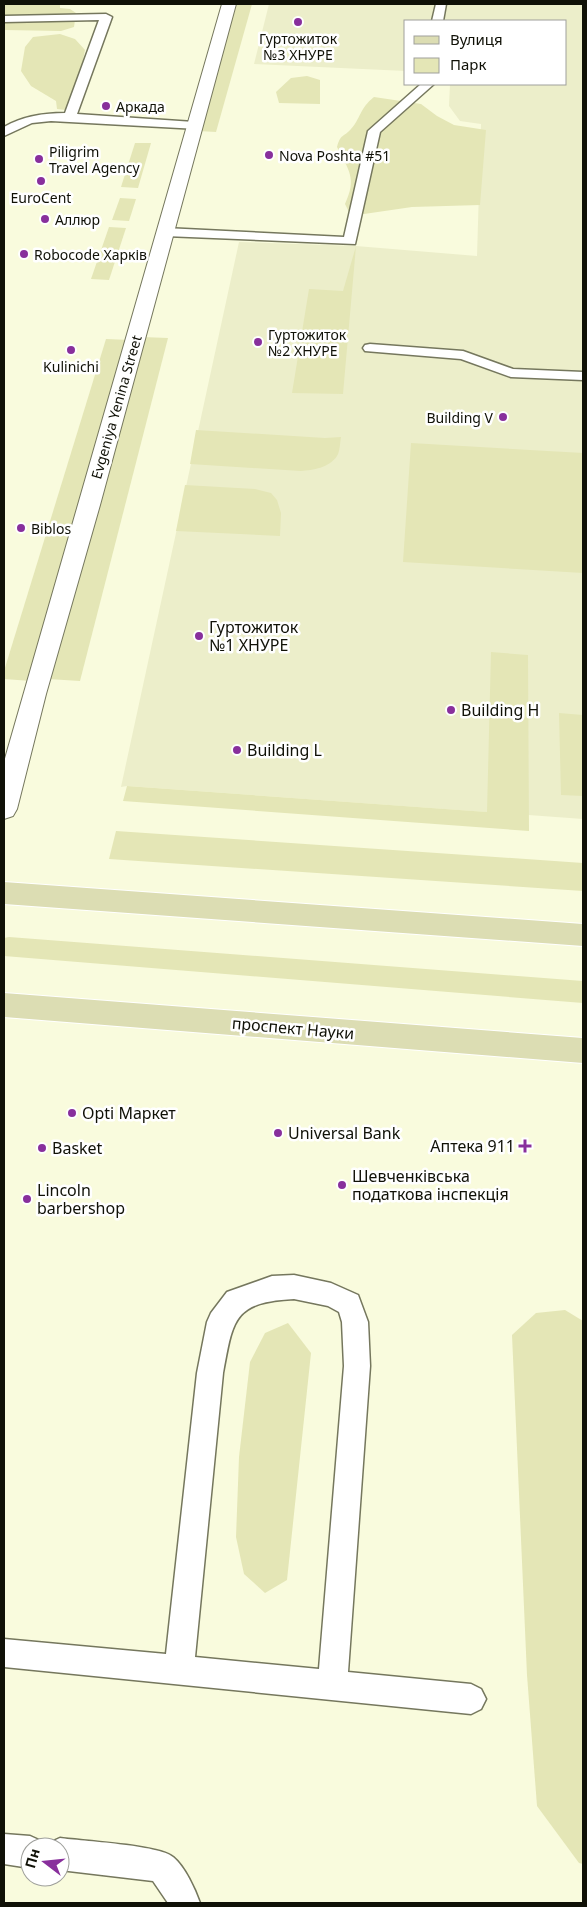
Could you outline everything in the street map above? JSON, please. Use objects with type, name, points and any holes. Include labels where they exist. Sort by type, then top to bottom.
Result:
[{"type":"main road","points":[[4,893],[583,935]]},
{"type":"main road","name":"проспект Науки","points":[[4,1005],[583,1051]]},
{"type":"street","name":"Evgeniya Yenina Street","points":[[4,809],[34,694],[228,4]]},
{"type":"lane","points":[[438,20],[441,4]]},
{"type":"lane","points":[[4,19],[106,17],[70,117]]},
{"type":"lane","points":[[165,232],[350,241],[374,131],[427,85]]},
{"type":"lane","points":[[4,132],[20,122],[40,117],[70,117],[194,126]]},
{"type":"lane","points":[[370,348],[463,354],[511,373],[583,376]]},
{"type":"lane","points":[[180,1670],[210,1373],[220,1322],[236,1301],[272,1288],[294,1287],[331,1295],[349,1304],[355,1322],[357,1366],[332,1685]]},
{"type":"lane","points":[[4,1653],[471,1699]]},
{"type":"lane","points":[[4,1849],[20,1851]]},
{"type":"lane","points":[[70,1855],[162,1867],[182,1895],[184,1903]]},
{"type":"shaded area","points":[[269,4],[583,4],[583,819],[121,787],[239,242],[356,246],[477,256],[481,124],[460,121],[449,106],[450,85],[567,85],[567,20],[404,20],[404,71],[254,64]]},
{"type":"green space","points":[[4,4],[60,4],[60,8],[70,9],[76,13],[74,27],[61,31],[4,30]]},
{"type":"green space","points":[[237,4],[252,4],[216,132],[198,131]]},
{"type":"green space","points":[[60,34],[75,39],[85,50],[80,75],[66,110],[57,109],[56,101],[31,86],[21,71],[25,47],[33,37]]},
{"type":"green space","points":[[307,76],[320,80],[320,104],[279,103],[276,92],[291,78]]},
{"type":"green space","points":[[374,97],[421,104],[437,116],[454,125],[486,130],[480,205],[412,207],[364,214],[349,212],[345,204],[349,195],[350,175],[337,147],[341,138],[351,129],[365,106]]},
{"type":"green space","points":[[135,143],[151,143],[138,188],[121,187]]},
{"type":"green space","points":[[120,198],[136,199],[129,221],[112,220]]},
{"type":"green space","points":[[109,227],[126,228],[109,280],[91,279]]},
{"type":"green space","points":[[356,246],[343,394],[292,393],[309,289],[343,291]]},
{"type":"green space","points":[[142,337],[168,338],[80,681],[48,679]]},
{"type":"green space","points":[[106,339],[130,340],[31,681],[4,679],[4,671]]},
{"type":"green space","points":[[196,430],[325,438],[341,437],[339,452],[334,460],[320,468],[301,471],[190,464]]},
{"type":"green space","points":[[411,443],[583,453],[583,573],[403,562]]},
{"type":"green space","points":[[185,485],[255,489],[271,493],[277,500],[281,513],[280,536],[176,531]]},
{"type":"green space","points":[[491,652],[528,655],[529,831],[123,801],[127,786],[487,812]]},
{"type":"green space","points":[[559,713],[583,715],[583,796],[561,795]]},
{"type":"green space","points":[[116,831],[583,863],[583,891],[109,859]]},
{"type":"green space","points":[[4,938],[583,981],[583,1003],[4,956]]},
{"type":"green space","points":[[565,1310],[583,1321],[583,1864],[579,1863],[537,1806],[527,1675],[512,1335],[536,1313]]},
{"type":"green space","points":[[288,1323],[311,1353],[287,1580],[265,1593],[244,1574],[236,1537],[239,1457],[250,1362],[265,1333]]},
{"type":"place","name":"Гуртожиток №3 ХНУРЕ","points":[[298,22]]},
{"type":"place","name":"Аркада","points":[[106,106]]},
{"type":"place","name":"Nova Poshta #51","points":[[269,155]]},
{"type":"place","name":"Piligrim Travel Agency","points":[[39,159]]},
{"type":"place","name":"EuroCent","points":[[41,181]]},
{"type":"place","name":"Аллюр","points":[[45,219]]},
{"type":"place","name":"Robocode Харків","points":[[24,254]]},
{"type":"place","name":"Гуртожиток №2 ХНУРЕ","points":[[258,342]]},
{"type":"place","name":"Kulinichi","points":[[71,350]]},
{"type":"place","name":"Building V","points":[[503,417]]},
{"type":"place","name":"Biblos","points":[[21,528]]},
{"type":"place","name":"Гуртожиток №1 ХНУРЕ","points":[[199,636]]},
{"type":"place","name":"Building H","points":[[451,710]]},
{"type":"place","name":"Building L","points":[[237,750]]},
{"type":"place","name":"Opti Маркет","points":[[72,1113]]},
{"type":"place","name":"Universal Bank","points":[[278,1133]]},
{"type":"place","name":"Аптека 911","points":[[525,1146]]},
{"type":"place","name":"Basket","points":[[42,1148]]},
{"type":"place","name":"Шевченківська податкова інспекція","points":[[342,1185]]},
{"type":"place","name":"Lincoln barbershop","points":[[27,1199]]}]
